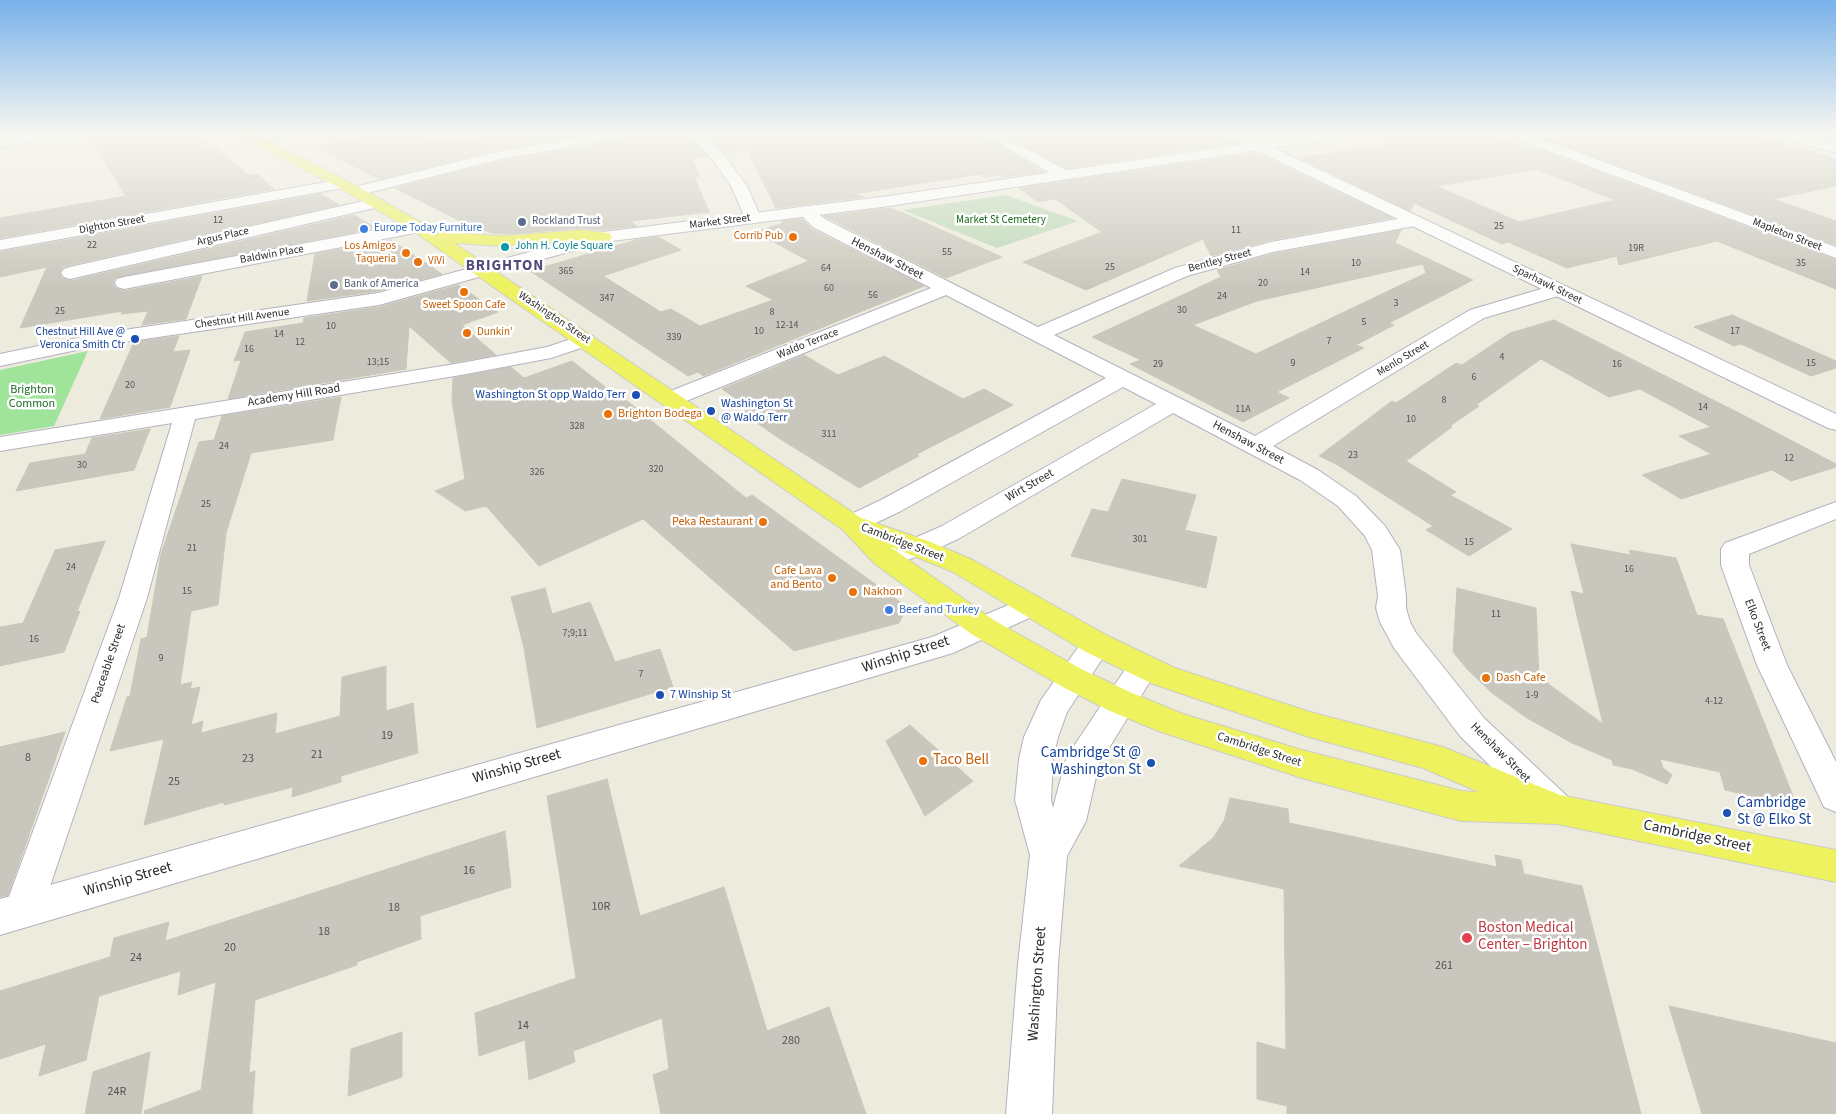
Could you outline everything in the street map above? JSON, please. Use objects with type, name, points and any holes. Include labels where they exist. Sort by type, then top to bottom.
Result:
[{"type":"main road","name":"Washington Street","points":[[345,185],[434,237],[852,524]]},
{"type":"main road","points":[[434,237],[502,241],[581,235],[603,237]]},
{"type":"main road","name":"Cambridge Street","points":[[852,524],[918,547],[963,566],[1097,644],[1143,667],[1202,689],[1309,724],[1431,757],[1557,810]]},
{"type":"main road","name":"Cambridge Street","points":[[852,524],[885,558],[984,628],[1072,678],[1121,702],[1173,723],[1302,764],[1462,806],[1557,810],[1836,866]]},
{"type":"street","name":"Dighton Street","points":[[0,245],[359,185]]},
{"type":"street","points":[[738,185],[753,218]]},
{"type":"street","name":"Market Street","points":[[482,270],[603,237],[881,202],[996,185]]},
{"type":"street","name":"Sparhawk Street","points":[[1340,185],[1836,422]]},
{"type":"street","name":"Mapleton Street","points":[[1653,185],[1836,253]]},
{"type":"street","name":"Argus Place","points":[[70,272],[377,203]]},
{"type":"street","name":"Henshaw Street","points":[[805,211],[819,223],[945,289],[1256,446],[1309,475],[1346,501],[1376,532],[1386,550],[1392,596],[1391,608],[1395,622],[1405,640],[1472,728],[1557,810]]},
{"type":"street","name":"Bentley Street","points":[[1037,335],[1181,272],[1270,248],[1414,221]]},
{"type":"street","name":"Baldwin Place","points":[[124,283],[419,227]]},
{"type":"street","name":"Chestnut Hill Avenue","points":[[0,360],[96,340],[369,301],[482,270]]},
{"type":"street","name":"Waldo Terrace","points":[[671,399],[945,289]]},
{"type":"street","name":"Menlo Street","points":[[1256,446],[1477,314],[1558,290]]},
{"type":"street","name":"Academy Hill Road","points":[[0,444],[461,369],[551,352],[586,340]]},
{"type":"street","points":[[852,524],[892,505],[1124,378]]},
{"type":"street","name":"Wirt Street","points":[[885,558],[918,547],[951,532],[1172,404]]},
{"type":"street","name":"Peaceable Street","points":[[11,914],[132,598],[184,424],[184,413]]},
{"type":"street","name":"Elko Street","points":[[1836,510],[1735,548],[1734,565],[1772,665],[1836,796]]},
{"type":"street","name":"Winship Street","points":[[11,914],[942,645],[1030,606]]},
{"type":"street","name":"Washington Street","points":[[1029,1114],[1038,964],[1049,855],[1033,800],[1036,759],[1046,723],[1072,678],[1097,644]]},
{"type":"street","name":"Washington Street","points":[[1049,855],[1068,821],[1082,762],[1143,667]]},
{"type":"green space","name":"Market St Cemetery","points":[[1006,195],[1078,221],[997,248],[903,210]]},
{"type":"green space","name":"Brighton Common","points":[[88,351],[54,426],[0,435],[0,370]]},
{"type":"building","points":[[119,185],[269,185],[274,189],[0,238],[0,218],[126,196]]},
{"type":"building","points":[[407,185],[698,185],[709,212],[630,221],[637,226],[602,230],[581,228],[510,234],[493,233],[470,226],[395,188]]},
{"type":"building","points":[[764,185],[910,185],[854,194],[864,197],[776,208]]},
{"type":"building","points":[[1039,185],[1323,185],[1392,218],[1271,240],[1211,256],[1203,239],[1086,290],[1023,262],[1102,232],[1055,199],[1038,202],[1019,188]]},
{"type":"building","points":[[1356,185],[1442,185],[1436,186],[1519,222],[1615,200],[1577,185],[1634,185],[1836,260],[1836,289],[1717,241],[1619,265],[1617,256],[1567,268],[1508,242],[1502,244],[1414,203],[1410,211]]},
{"type":"building","points":[[1672,185],[1836,185],[1773,199],[1836,221],[1836,245]]},
{"type":"building","points":[[321,194],[339,205],[70,265],[63,267],[60,272],[62,278],[70,281],[354,215],[376,228],[115,278],[113,282],[115,288],[124,291],[202,276],[186,319],[142,325],[148,311],[121,314],[123,311],[20,328],[47,267],[0,277],[0,252]]},
{"type":"building","points":[[890,208],[1002,257],[946,278],[824,216]]},
{"type":"building","points":[[802,219],[812,229],[924,286],[703,376],[698,372],[688,376],[530,271],[636,240],[634,240],[658,237],[681,250],[603,276],[661,312],[671,309],[700,326],[773,300],[746,286],[809,261],[755,232],[783,223],[782,221]]},
{"type":"building","points":[[1401,230],[1395,243],[1473,280],[1389,323],[1394,325],[1356,345],[1364,348],[1277,392],[1289,398],[1243,422],[1130,364],[1141,360],[1092,337],[1221,277],[1217,270],[1273,254]],"holes":[[[1423,264],[1426,273],[1256,354],[1193,325],[1257,301]]]},
{"type":"building","points":[[391,240],[442,274],[378,291],[307,301],[315,254]]},
{"type":"building","points":[[458,285],[498,312],[462,325],[496,355],[451,363],[409,326],[406,369],[228,399],[241,360],[234,361],[245,332],[303,323],[304,318],[379,307]]},
{"type":"building","points":[[1732,315],[1836,361],[1836,368],[1811,376],[1741,344],[1734,346],[1694,327]]},
{"type":"building","points":[[1554,320],[1741,414],[1836,464],[1836,467],[1791,481],[1772,470],[1681,499],[1642,475],[1711,454],[1679,436],[1711,427],[1640,389],[1609,397],[1541,359],[1476,405],[1479,406],[1406,461],[1456,492],[1450,495],[1512,529],[1469,556],[1426,530],[1433,526],[1336,464],[1319,456],[1392,401],[1396,403],[1456,363],[1462,365],[1510,333]]},
{"type":"building","points":[[179,336],[173,352],[190,350],[170,407],[100,419],[134,342]]},
{"type":"building","points":[[804,355],[838,375],[884,356],[963,399],[984,389],[1013,405],[917,454],[919,456],[859,488],[777,437],[742,412],[751,409],[722,389]]},
{"type":"building","points":[[572,361],[623,401],[626,400],[746,498],[752,495],[907,607],[899,623],[794,651],[643,519],[539,566],[486,506],[465,511],[435,491],[465,479],[452,401],[453,378],[511,367],[524,378]]},
{"type":"building","points":[[341,397],[333,440],[251,453],[226,533],[218,605],[191,611],[180,685],[192,682],[190,689],[200,687],[191,725],[203,721],[201,733],[277,713],[275,734],[340,716],[342,677],[386,666],[386,711],[413,703],[418,753],[341,776],[341,782],[292,797],[293,787],[224,805],[224,802],[144,825],[164,739],[110,751],[127,697],[130,696],[141,639],[147,637],[161,554],[199,442],[214,440],[222,416]]},
{"type":"building","points":[[150,429],[134,470],[16,491],[30,463],[85,454],[92,438]]},
{"type":"building","points":[[1122,479],[1196,495],[1185,530],[1217,537],[1206,588],[1071,556],[1092,509],[1108,512]]},
{"type":"building","points":[[105,541],[77,612],[80,611],[64,652],[0,666],[0,627],[23,623],[55,550]]},
{"type":"building","points":[[1571,544],[1631,555],[1629,550],[1676,558],[1697,615],[1723,619],[1797,806],[1725,790],[1720,772],[1660,759],[1663,768],[1672,775],[1667,784],[1632,769],[1613,765],[1612,760],[1572,743],[1527,718],[1492,693],[1468,670],[1453,652],[1457,588],[1536,608],[1539,677],[1603,724],[1571,591],[1584,594]]},
{"type":"building","points":[[545,588],[552,614],[590,602],[615,662],[660,649],[673,687],[537,728],[524,648],[511,597]]},
{"type":"building","name":"Taco Bell","points":[[910,725],[973,781],[925,816],[886,741]]},
{"type":"building","points":[[65,732],[8,895],[0,897],[0,747]]},
{"type":"building","points":[[607,779],[640,916],[724,887],[767,1031],[829,1007],[866,1114],[661,1114],[653,1075],[669,1069],[662,1018],[573,1051],[575,1062],[529,1080],[525,1040],[479,1056],[475,1013],[576,978],[547,796]]},
{"type":"building","points":[[1230,798],[1288,809],[1289,823],[1497,867],[1495,855],[1521,860],[1524,874],[1582,886],[1641,1114],[1287,1114],[1287,1106],[1257,1099],[1257,1042],[1286,1050],[1284,889],[1179,866],[1213,838],[1224,821]]},
{"type":"building","points":[[505,831],[511,887],[420,916],[421,939],[357,962],[357,965],[255,1000],[249,1073],[255,1071],[252,1114],[145,1114],[144,1111],[201,1090],[216,982],[178,995],[181,971],[99,996],[86,1060],[39,1076],[46,1044],[0,1059],[0,991],[110,957],[114,938],[169,922],[165,941]]},
{"type":"building","points":[[1669,1006],[1836,1043],[1836,1114],[1702,1114]]},
{"type":"building","points":[[402,1032],[402,1077],[348,1096],[351,1049]]},
{"type":"building","points":[[150,1052],[141,1114],[85,1114],[93,1072]]},
{"type":"place","name":"Rockland Trust","points":[[522,222]]},
{"type":"place","name":"Europe Today Furniture","points":[[364,229]]},
{"type":"place","name":"Corrib Pub","points":[[793,237]]},
{"type":"place","name":"John H. Coyle Square","points":[[505,247]]},
{"type":"place","name":"Los Amigos Taqueria","points":[[406,253]]},
{"type":"place","name":"ViVi","points":[[418,262]]},
{"type":"place","name":"Bank of America","points":[[334,285]]},
{"type":"place","name":"Sweet Spoon Cafe","points":[[464,292]]},
{"type":"place","name":"Dunkin'","points":[[467,333]]},
{"type":"place","name":"Chestnut Hill Ave @ Veronica Smith Ctr","points":[[135,339]]},
{"type":"place","name":"Washington St opp Waldo Terr","points":[[636,395]]},
{"type":"place","name":"Washington St @ Waldo Terr","points":[[711,411]]},
{"type":"place","name":"Brighton Bodega","points":[[608,414]]},
{"type":"place","name":"Peka Restaurant","points":[[763,522]]},
{"type":"place","name":"Cafe Lava and Bento","points":[[832,578]]},
{"type":"place","name":"Nakhon","points":[[853,592]]},
{"type":"place","name":"Beef and Turkey","points":[[889,610]]},
{"type":"place","name":"Dash Cafe","points":[[1486,678]]},
{"type":"place","name":"7 Winship St","points":[[660,695]]},
{"type":"place","name":"Taco Bell","points":[[923,761]]},
{"type":"place","name":"Cambridge St @ Washington St","points":[[1151,763]]},
{"type":"place","name":"Cambridge St @ Elko St","points":[[1727,813]]},
{"type":"place","name":"Boston Medical Center – Brighton","points":[[1467,938]]},
{"type":"district","name":"BRIGHTON","points":[[505,267]]}]
